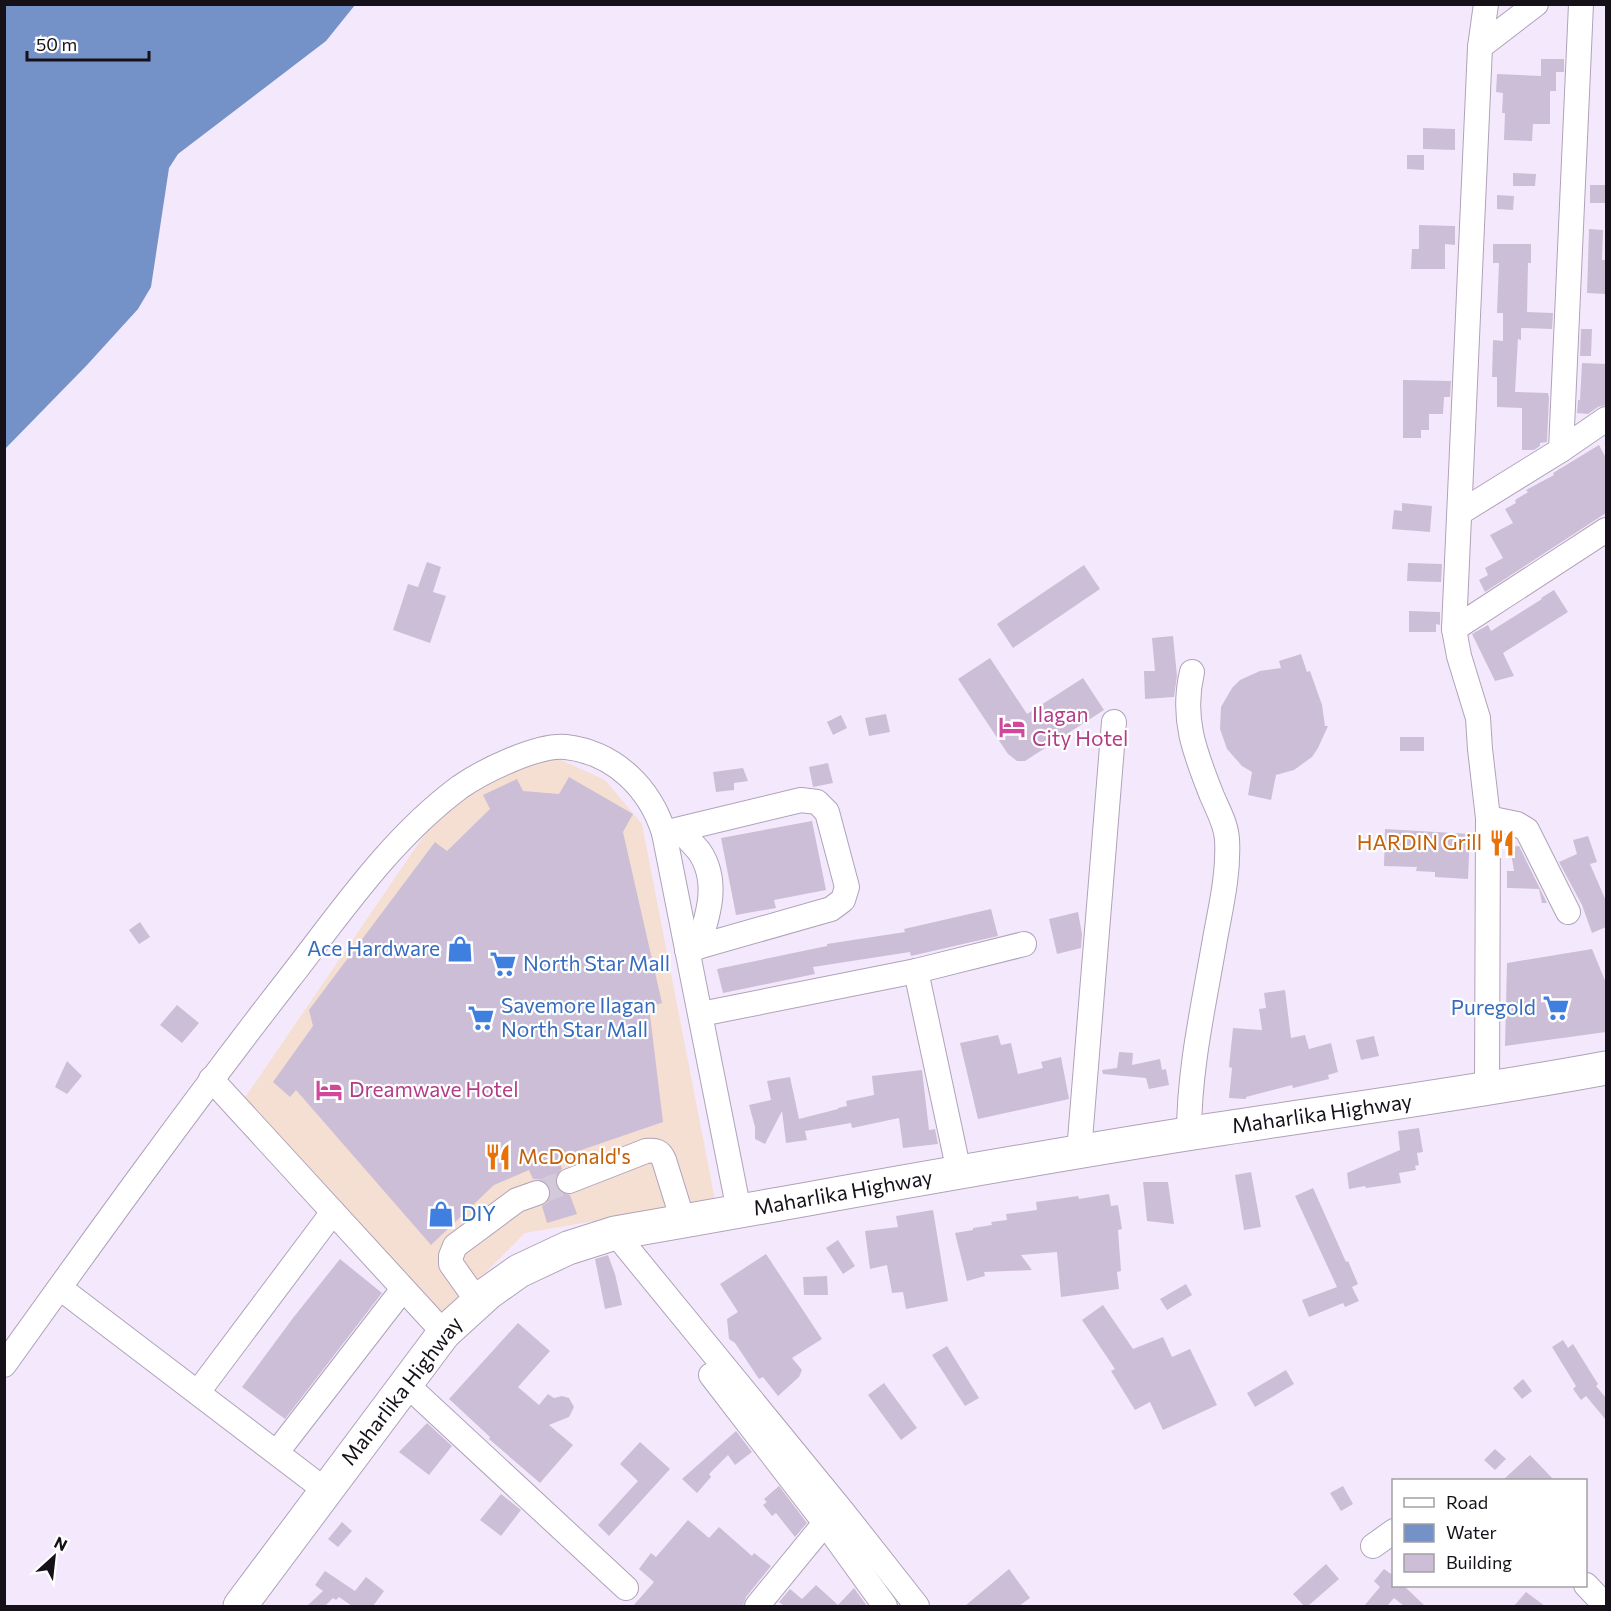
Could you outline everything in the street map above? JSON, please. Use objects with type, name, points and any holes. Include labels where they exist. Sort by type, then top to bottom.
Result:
[{"type":"highway","name":"Maharlika Highway","points":[[240,1606],[444,1333],[478,1302],[519,1271],[568,1248],[609,1234],[959,1172],[1189,1134],[1487,1090],[1606,1068]]},
{"type":"street","points":[[1480,47],[1536,4]]},
{"type":"street","points":[[1561,450],[1581,4]]},
{"type":"street","points":[[1487,1090],[1488,818],[1478,718],[1459,656],[1454,628],[1461,512],[1480,47],[1489,7]]},
{"type":"street","points":[[1461,512],[1606,419]]},
{"type":"street","points":[[1454,628],[1606,530]]},
{"type":"street","points":[[1189,1134],[1189,1099],[1194,1053],[1226,880],[1227,838],[1223,822],[1195,753],[1188,720],[1187,700],[1192,672]]},
{"type":"street","points":[[1079,1152],[1114,722]]},
{"type":"street","points":[[4,1365],[211,1079],[373,871],[412,827],[461,787],[477,777],[522,755],[544,748],[564,747],[605,758],[643,789],[672,832],[700,852],[709,870],[712,896],[707,919],[693,948]]},
{"type":"street","points":[[672,832],[801,801],[817,802],[827,812],[847,887],[843,900],[831,909],[693,948]]},
{"type":"street","points":[[1488,818],[1517,824],[1527,830],[1568,912]]},
{"type":"street","points":[[672,832],[693,948],[700,1014],[739,1211]]},
{"type":"street","points":[[700,1014],[916,971],[1024,944]]},
{"type":"street","points":[[916,971],[959,1172]]},
{"type":"street","points":[[211,1079],[444,1333]]},
{"type":"street","points":[[569,1181],[646,1151],[655,1150],[661,1153],[664,1160],[683,1221]]},
{"type":"street","points":[[478,1302],[451,1264],[455,1246],[517,1200],[537,1193]]},
{"type":"street","points":[[198,1392],[333,1212]]},
{"type":"street","points":[[609,1234],[834,1517],[899,1584],[917,1606]]},
{"type":"street","points":[[60,1288],[325,1490]]},
{"type":"street","points":[[277,1452],[404,1288]]},
{"type":"street","points":[[406,1384],[626,1588]]},
{"type":"street","points":[[834,1517],[878,1603],[899,1584]]},
{"type":"street","points":[[757,1606],[834,1517]]},
{"type":"street","points":[[1373,1546],[1392,1532]]},
{"type":"street","points":[[1587,1586],[1606,1606]]},
{"type":"shaded area","name":"North Star Mall","points":[[552,756],[605,780],[642,824],[715,1200],[525,1233],[441,1317],[242,1102],[431,825],[480,782]]},
{"type":"water","points":[[5,4],[355,5],[326,41],[178,154],[169,168],[151,287],[138,309],[5,449]]},
{"type":"building","points":[[1541,59],[1564,59],[1564,72],[1556,72],[1556,91],[1550,91],[1550,124],[1533,124],[1532,141],[1504,140],[1503,93],[1496,92],[1497,74],[1541,76]]},
{"type":"building","points":[[1423,128],[1455,129],[1455,150],[1423,149]]},
{"type":"building","points":[[1407,155],[1424,155],[1424,170],[1407,169]]},
{"type":"building","points":[[1513,173],[1536,174],[1535,186],[1513,186]]},
{"type":"building","points":[[1590,185],[1606,185],[1606,203],[1590,203]]},
{"type":"building","points":[[1497,195],[1514,196],[1513,210],[1497,209]]},
{"type":"building","points":[[1419,225],[1455,226],[1455,245],[1445,244],[1445,269],[1411,269],[1412,249],[1419,249]]},
{"type":"building","points":[[1589,229],[1603,230],[1602,260],[1606,260],[1606,294],[1587,293]]},
{"type":"building","points":[[1493,244],[1531,244],[1531,263],[1528,263],[1527,312],[1553,313],[1552,329],[1521,328],[1521,340],[1518,339],[1515,392],[1548,393],[1549,398],[1547,442],[1540,443],[1540,446],[1534,450],[1522,450],[1522,408],[1497,407],[1497,377],[1492,377],[1493,340],[1503,341],[1503,313],[1497,313],[1499,263],[1493,263]]},
{"type":"building","points":[[1581,329],[1592,329],[1591,356],[1580,356]]},
{"type":"building","points":[[1582,363],[1606,364],[1606,405],[1588,414],[1577,413]]},
{"type":"building","points":[[1403,380],[1451,381],[1450,397],[1444,397],[1443,414],[1429,414],[1429,430],[1421,430],[1421,438],[1403,438]]},
{"type":"building","points":[[1599,445],[1606,458],[1606,513],[1485,592],[1479,580],[1488,575],[1485,568],[1503,558],[1490,535],[1513,523],[1505,509],[1516,503],[1515,500],[1528,492],[1526,490],[1554,475],[1553,473]]},
{"type":"building","points":[[1402,503],[1432,506],[1430,532],[1392,529],[1394,510],[1402,511]]},
{"type":"building","points":[[427,562],[441,567],[433,592],[446,596],[430,643],[393,630],[408,584],[418,587]]},
{"type":"building","points":[[1408,563],[1442,564],[1441,582],[1407,581]]},
{"type":"building","points":[[1084,565],[1100,589],[1013,648],[997,624]]},
{"type":"building","points":[[1554,590],[1568,612],[1503,653],[1514,676],[1495,681],[1472,634],[1488,625],[1491,631]]},
{"type":"building","points":[[1409,611],[1440,612],[1440,625],[1436,624],[1436,632],[1409,632]]},
{"type":"building","points":[[1173,636],[1177,676],[1174,697],[1145,699],[1144,671],[1155,671],[1152,638]]},
{"type":"building","points":[[1301,654],[1307,672],[1310,671],[1322,705],[1325,726],[1328,726],[1312,757],[1294,770],[1276,775],[1271,800],[1248,795],[1252,772],[1242,766],[1227,749],[1220,729],[1221,707],[1232,688],[1240,680],[1260,671],[1281,668],[1279,661]]},
{"type":"building","points":[[990,658],[1027,714],[1083,678],[1104,710],[1025,761],[1017,761],[1008,754],[958,679]]},
{"type":"building","points":[[886,714],[890,732],[869,736],[865,718]]},
{"type":"building","points":[[841,715],[847,728],[833,735],[827,722]]},
{"type":"building","points":[[1400,737],[1424,737],[1424,751],[1400,751]]},
{"type":"building","points":[[828,763],[833,783],[813,787],[809,767]]},
{"type":"building","points":[[743,768],[748,781],[734,783],[734,790],[716,792],[713,772]]},
{"type":"building","name":"North Star Mall","points":[[569,777],[633,814],[623,832],[662,1003],[649,1007],[663,1122],[558,1158],[562,1169],[555,1178],[556,1186],[561,1192],[570,1195],[577,1214],[547,1223],[542,1206],[548,1202],[551,1189],[546,1182],[533,1179],[529,1170],[494,1185],[431,1245],[296,1090],[290,1097],[273,1082],[313,1026],[309,1010],[435,842],[447,851],[490,809],[483,795],[517,779],[523,791],[559,794]]},
{"type":"building","points":[[812,821],[826,890],[774,900],[776,908],[736,915],[721,838]]},
{"type":"building","points":[[1385,829],[1470,834],[1468,879],[1435,877],[1435,872],[1416,871],[1417,867],[1384,866]]},
{"type":"building","points":[[1588,836],[1597,862],[1590,864],[1606,901],[1606,927],[1592,933],[1582,905],[1559,862],[1577,854],[1573,840]]},
{"type":"building","points":[[1519,846],[1547,903],[1542,903],[1539,889],[1507,888],[1507,871],[1514,871],[1510,847]]},
{"type":"building","points":[[991,909],[998,936],[911,956],[910,952],[813,967],[815,974],[723,993],[717,969],[827,946],[827,944],[905,932],[904,929]]},
{"type":"building","points":[[1078,912],[1082,934],[1081,948],[1057,954],[1049,919]]},
{"type":"building","points":[[140,922],[150,937],[139,944],[129,930]]},
{"type":"building","name":"Puregold","points":[[1592,949],[1606,983],[1606,1032],[1505,1046],[1507,963]]},
{"type":"building","points":[[1285,990],[1291,1038],[1305,1035],[1309,1049],[1331,1043],[1338,1072],[1328,1075],[1329,1079],[1293,1088],[1292,1085],[1246,1097],[1246,1099],[1229,1098],[1233,1028],[1262,1030],[1259,1009],[1266,1008],[1264,993]]},
{"type":"building","points":[[177,1005],[199,1023],[182,1043],[160,1025]]},
{"type":"building","points":[[998,1035],[1001,1045],[1011,1043],[1018,1074],[1043,1068],[1041,1062],[1061,1057],[1069,1099],[978,1119],[960,1043]]},
{"type":"building","points":[[1374,1036],[1379,1056],[1361,1060],[1356,1040]]},
{"type":"building","points":[[1119,1052],[1133,1053],[1132,1065],[1160,1059],[1162,1070],[1166,1069],[1169,1085],[1149,1089],[1146,1078],[1103,1074],[1102,1070],[1117,1068]]},
{"type":"building","points":[[67,1061],[82,1076],[67,1094],[55,1087]]},
{"type":"building","points":[[922,1070],[929,1130],[935,1129],[938,1144],[903,1148],[899,1118],[852,1128],[851,1123],[805,1131],[807,1140],[786,1143],[782,1111],[765,1144],[755,1139],[755,1127],[749,1105],[771,1100],[767,1081],[790,1077],[799,1119],[847,1106],[846,1101],[874,1095],[872,1076]]},
{"type":"building","points":[[1419,1128],[1423,1152],[1417,1153],[1419,1165],[1415,1166],[1416,1170],[1399,1173],[1401,1183],[1349,1189],[1347,1173],[1400,1150],[1398,1131]]},
{"type":"building","points":[[1251,1172],[1261,1227],[1244,1230],[1235,1175]]},
{"type":"building","points":[[1143,1182],[1168,1182],[1174,1224],[1147,1221]]},
{"type":"building","points":[[1313,1188],[1358,1284],[1352,1287],[1359,1301],[1345,1307],[1343,1303],[1309,1317],[1302,1300],[1337,1287],[1295,1196]]},
{"type":"building","points":[[1109,1194],[1111,1206],[1118,1205],[1122,1229],[1118,1230],[1121,1271],[1117,1272],[1119,1289],[1061,1297],[1057,1252],[1021,1255],[1032,1270],[984,1272],[985,1276],[967,1281],[955,1233],[992,1225],[991,1222],[1007,1220],[1006,1214],[1037,1210],[1036,1202]]},
{"type":"building","points":[[933,1210],[948,1301],[906,1309],[903,1292],[892,1293],[887,1265],[870,1269],[865,1231],[898,1227],[896,1216]]},
{"type":"building","points":[[838,1240],[855,1266],[843,1274],[826,1248]]},
{"type":"building","points":[[766,1254],[822,1339],[792,1358],[802,1370],[799,1377],[778,1396],[763,1377],[759,1379],[735,1343],[729,1339],[727,1319],[738,1312],[720,1284]]},
{"type":"building","points":[[608,1255],[622,1305],[605,1309],[595,1259]]},
{"type":"building","points":[[340,1259],[382,1293],[285,1419],[242,1387]]},
{"type":"building","points":[[827,1276],[828,1295],[804,1295],[803,1277]]},
{"type":"building","points":[[1186,1284],[1192,1295],[1167,1310],[1160,1299]]},
{"type":"building","points":[[1103,1305],[1133,1349],[1163,1337],[1172,1357],[1190,1349],[1217,1405],[1163,1430],[1150,1402],[1135,1410],[1111,1371],[1115,1369],[1082,1320]]},
{"type":"building","points":[[518,1323],[550,1351],[518,1387],[539,1405],[548,1394],[554,1398],[562,1396],[569,1398],[574,1407],[569,1417],[549,1425],[573,1445],[540,1483],[489,1439],[490,1437],[449,1399]]},
{"type":"building","points":[[1563,1340],[1568,1348],[1573,1344],[1598,1384],[1596,1386],[1606,1398],[1606,1420],[1586,1396],[1581,1400],[1573,1389],[1576,1386],[1552,1347]]},
{"type":"building","points":[[947,1346],[979,1398],[965,1406],[932,1355]]},
{"type":"building","points":[[1286,1370],[1294,1384],[1255,1407],[1247,1393]]},
{"type":"building","points":[[1523,1379],[1532,1391],[1522,1399],[1513,1388]]},
{"type":"building","points":[[884,1383],[917,1428],[901,1440],[868,1395]]},
{"type":"building","points":[[427,1423],[452,1446],[429,1475],[399,1452]]},
{"type":"building","points":[[736,1431],[752,1452],[735,1465],[728,1455],[709,1474],[711,1477],[697,1493],[682,1479]]},
{"type":"building","points":[[640,1442],[670,1469],[609,1536],[598,1525],[638,1481],[620,1464]]},
{"type":"building","points":[[1495,1449],[1506,1459],[1495,1470],[1484,1460]]},
{"type":"building","points":[[1530,1455],[1553,1479],[1504,1479]]},
{"type":"building","points":[[779,1486],[807,1523],[795,1537],[776,1513],[772,1516],[763,1505],[767,1502],[764,1499]]},
{"type":"building","points":[[1343,1486],[1353,1504],[1341,1511],[1330,1493]]},
{"type":"building","points":[[501,1494],[521,1510],[501,1536],[480,1520]]},
{"type":"building","points":[[688,1520],[709,1538],[719,1527],[752,1556],[754,1553],[771,1566],[746,1597],[743,1606],[633,1606],[654,1582],[639,1569],[651,1553],[656,1557]]},
{"type":"building","points":[[342,1522],[352,1531],[338,1547],[328,1539]]},
{"type":"building","points":[[1326,1564],[1339,1579],[1308,1606],[1304,1606],[1293,1594]]},
{"type":"building","points":[[1009,1569],[1030,1598],[1019,1606],[965,1606]]},
{"type":"building","points":[[1384,1569],[1392,1573],[1392,1587],[1405,1587],[1425,1606],[1404,1606],[1394,1598],[1387,1606],[1364,1606],[1380,1587],[1374,1581]]},
{"type":"building","points":[[325,1571],[355,1591],[366,1577],[384,1591],[373,1606],[352,1606],[339,1597],[336,1600],[333,1598],[325,1606],[307,1606],[323,1591],[315,1585]]},
{"type":"building","points":[[816,1585],[838,1605],[854,1588],[867,1606],[784,1606],[779,1602],[790,1589],[802,1599]]},
{"type":"building","points":[[1526,1592],[1545,1606],[1514,1606]]},
{"type":"tunnel","points":[[537,1193],[569,1181]]},
{"type":"place","name":"Ilagan City Hotel","points":[[1012,727]]},
{"type":"place","name":"HARDIN Grill","points":[[1502,843]]},
{"type":"place","name":"Ace Hardware","points":[[460,949]]},
{"type":"place","name":"North Star Mall","points":[[503,964]]},
{"type":"place","name":"Puregold","points":[[1556,1008]]},
{"type":"place","name":"Savemore Ilagan North Star Mall","points":[[481,1018]]},
{"type":"place","name":"Dreamwave Hotel","points":[[329,1090]]},
{"type":"place","name":"McDonald's","points":[[498,1157]]},
{"type":"place","name":"DIY","points":[[441,1214]]}]
